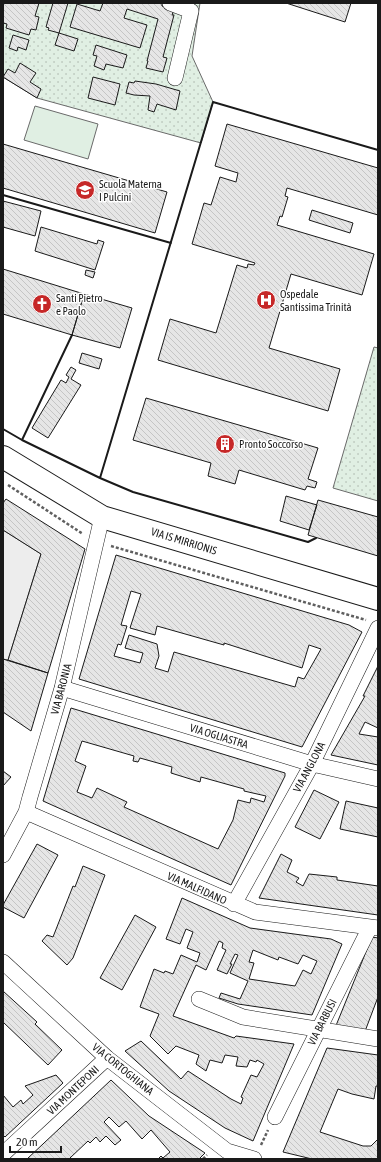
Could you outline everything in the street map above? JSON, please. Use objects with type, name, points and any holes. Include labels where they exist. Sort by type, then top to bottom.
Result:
[{"type":"street","points":[[170,3],[191,11],[175,78]]},
{"type":"street","name":"VIA IS MIRRIONIS","points":[[3,457],[102,517],[378,599]]},
{"type":"street","name":"VIA BARONIA","points":[[3,855],[26,812],[62,688],[102,517]]},
{"type":"street","name":"VIA ANGLONA","points":[[234,904],[312,764],[378,628]]},
{"type":"street","name":"VIA OGLIASTRA","points":[[62,688],[312,764],[378,779]]},
{"type":"street","name":"VIA MALFIDANO","points":[[26,812],[255,912],[374,928]]},
{"type":"street","name":"VIA BARBUSI","points":[[275,1117],[318,1030],[374,928]]},
{"type":"street","name":"VIA CORTOGHIANA","points":[[3,962],[107,1058],[218,1154],[257,1153]]},
{"type":"street","points":[[199,999],[242,1017],[378,1039]]},
{"type":"street","name":"VIA MONTEPONI","points":[[3,1154],[107,1058]]},
{"type":"path","points":[[257,1153],[275,1117]]},
{"type":"path","points":[[203,1159],[218,1154]]},
{"type":"green space","points":[[3,3],[200,3],[192,56],[213,102],[201,143],[37,98],[3,77]]},
{"type":"green space","points":[[35,106],[98,124],[88,159],[24,140]]},
{"type":"green space","points":[[374,347],[378,348],[378,501],[333,488]]},
{"type":"shaded area","points":[[3,530],[41,554],[8,660],[3,659]]},
{"type":"building","points":[[3,3],[39,3],[35,16],[39,17],[36,30],[31,29],[29,35],[6,28],[7,24],[3,23]]},
{"type":"building","points":[[53,3],[68,3],[59,33],[48,30],[49,28],[46,27]]},
{"type":"building","points":[[103,3],[162,3],[162,6],[174,10],[163,57],[167,58],[163,72],[146,68],[158,19],[127,9],[124,18],[147,25],[140,48],[70,27],[77,4],[100,11]]},
{"type":"building","points":[[286,3],[351,3],[345,22]]},
{"type":"building","points":[[59,33],[78,39],[74,51],[55,45]]},
{"type":"building","points":[[13,35],[29,40],[26,50],[18,47],[17,51],[9,48]]},
{"type":"building","points":[[96,45],[127,55],[123,68],[106,64],[104,70],[94,66],[97,56],[93,55]]},
{"type":"building","points":[[20,63],[36,73],[30,82],[41,89],[37,98],[3,77],[8,69],[15,73]]},
{"type":"building","points":[[93,77],[120,84],[115,105],[88,98]]},
{"type":"building","points":[[135,81],[156,84],[180,91],[176,110],[157,104],[154,112],[148,110],[150,96],[126,93],[129,82],[134,83]]},
{"type":"building","points":[[227,124],[378,168],[378,215],[287,188],[285,196],[288,197],[282,217],[280,216],[277,225],[374,254],[362,295],[291,274],[269,348],[340,369],[328,411],[158,360],[170,319],[216,333],[237,265],[247,268],[248,264],[254,265],[255,263],[192,244],[204,203],[211,205],[220,177],[236,182],[238,173],[215,166]]},
{"type":"building","name":"Scuola Materna I Pulcini","points":[[3,144],[167,192],[155,233],[3,188]]},
{"type":"building","points":[[3,201],[41,211],[35,236],[3,227]]},
{"type":"building","points":[[312,210],[353,223],[350,233],[309,220]]},
{"type":"building","points":[[41,227],[97,244],[98,240],[104,242],[95,270],[35,251]]},
{"type":"building","name":"Santi Pietro e Paolo","points":[[3,269],[84,294],[72,335],[3,314]]},
{"type":"building","points":[[86,270],[95,272],[93,278],[85,275]]},
{"type":"building","points":[[84,294],[132,308],[120,348],[72,335]]},
{"type":"building","points":[[82,353],[102,359],[99,369],[79,363]]},
{"type":"building","points":[[71,367],[76,370],[71,379],[81,385],[48,438],[32,428],[61,380],[66,383],[69,377],[66,375]]},
{"type":"building","name":"Pronto Soccorso","points":[[146,398],[318,448],[308,479],[317,482],[315,488],[307,486],[305,490],[239,470],[235,484],[208,476],[211,463],[133,440]]},
{"type":"building","points":[[286,496],[317,505],[309,530],[280,521]]},
{"type":"building","points":[[6,499],[85,549],[48,673],[8,660],[41,554],[3,530],[3,503]]},
{"type":"building","points":[[318,500],[378,517],[378,556],[308,535]]},
{"type":"building","points":[[116,555],[349,625],[362,632],[302,747],[79,679]],"holes":[[[131,591],[141,594],[130,628],[155,635],[157,626],[224,645],[224,643],[302,668],[309,645],[321,649],[304,679],[298,677],[295,687],[174,652],[168,672],[155,668],[159,656],[157,644],[129,635],[125,648],[143,653],[140,663],[114,656],[118,644],[121,645],[127,626],[121,625]]]},
{"type":"building","points":[[3,659],[48,673],[31,731],[3,712]]},
{"type":"building","points":[[378,666],[378,728],[365,722],[359,734],[378,737],[378,765],[331,755],[365,696],[363,696]]},
{"type":"building","points":[[71,708],[285,773],[285,776],[231,885],[43,801]],"holes":[[[82,741],[134,756],[133,761],[138,762],[140,758],[172,767],[171,773],[200,782],[201,777],[244,789],[244,791],[266,796],[264,802],[251,798],[250,803],[238,800],[233,820],[218,849],[124,807],[127,802],[97,788],[92,798],[77,792],[86,766],[75,761]]]},
{"type":"building","points":[[3,771],[11,777],[3,786]]},
{"type":"building","points":[[314,790],[339,802],[320,839],[295,827]]},
{"type":"building","points":[[346,801],[378,808],[378,837],[340,829]]},
{"type":"building","points":[[37,844],[58,855],[24,918],[3,907],[3,905]]},
{"type":"building","points":[[281,854],[292,860],[287,872],[299,878],[296,882],[303,886],[309,874],[337,877],[337,880],[378,886],[378,915],[259,898]]},
{"type":"building","points":[[83,866],[105,875],[73,958],[67,965],[42,941],[47,935],[53,937],[73,886],[75,887]]},
{"type":"building","points":[[182,898],[250,928],[331,939],[342,944],[312,1015],[238,1004],[219,998],[221,993],[240,999],[248,981],[230,973],[238,955],[235,954],[227,974],[217,970],[226,950],[222,948],[223,943],[219,941],[206,970],[196,965],[173,1016],[234,1038],[236,1036],[294,1044],[253,1141],[225,1128],[169,1091],[125,1051],[141,1041],[181,1079],[188,1071],[241,1104],[243,1098],[241,1097],[251,1075],[257,1077],[264,1064],[257,1060],[256,1062],[250,1060],[247,1067],[236,1066],[238,1057],[225,1055],[222,1063],[210,1060],[206,1071],[196,1064],[199,1055],[176,1046],[168,1054],[150,1036],[159,1014],[140,1007],[154,969],[164,973],[165,971],[173,974],[181,955],[197,962],[200,953],[187,948],[193,932],[186,929],[180,944],[166,939]],"holes":[[[253,950],[278,960],[279,957],[298,964],[303,955],[317,961],[311,974],[303,970],[295,986],[249,979],[254,963],[249,962]]]},
{"type":"building","points":[[135,915],[156,927],[122,990],[100,978]]},
{"type":"building","points":[[372,937],[378,938],[378,997],[364,1034],[335,1028]]},
{"type":"building","points":[[3,991],[37,1022],[35,1024],[62,1050],[48,1065],[3,1022]]},
{"type":"building","points":[[327,1048],[378,1055],[378,1086],[376,1086],[374,1099],[338,1089],[320,1132],[363,1146],[371,1146],[378,1139],[378,1159],[312,1159],[283,1152]]},
{"type":"building","points":[[56,1075],[63,1083],[5,1137],[3,1135],[3,1095],[13,1107],[21,1100],[23,1104],[33,1095],[25,1086]]},
{"type":"building","points":[[111,1080],[149,1116],[205,1153],[199,1159],[158,1159],[161,1156],[163,1158],[170,1152],[151,1130],[142,1139],[126,1121],[119,1127],[109,1117],[104,1122],[121,1140],[115,1145],[106,1136],[100,1142],[96,1137],[90,1143],[88,1141],[70,1158],[71,1159],[27,1159]]},
{"type":"wall","points":[[316,538],[308,542],[133,492],[100,478],[213,102],[378,150]]},
{"type":"wall","points":[[3,195],[171,243]]},
{"type":"wall","points":[[22,440],[72,335]]},
{"type":"wall","points":[[3,429],[22,440],[100,478]]},
{"type":"place","name":"Scuola Materna I Pulcini","points":[[85,190]]},
{"type":"place","name":"Ospedale Santissima Trinità","points":[[266,300]]},
{"type":"place","name":"Santi Pietro e Paolo","points":[[42,304]]},
{"type":"place","name":"Pronto Soccorso","points":[[225,444]]}]
